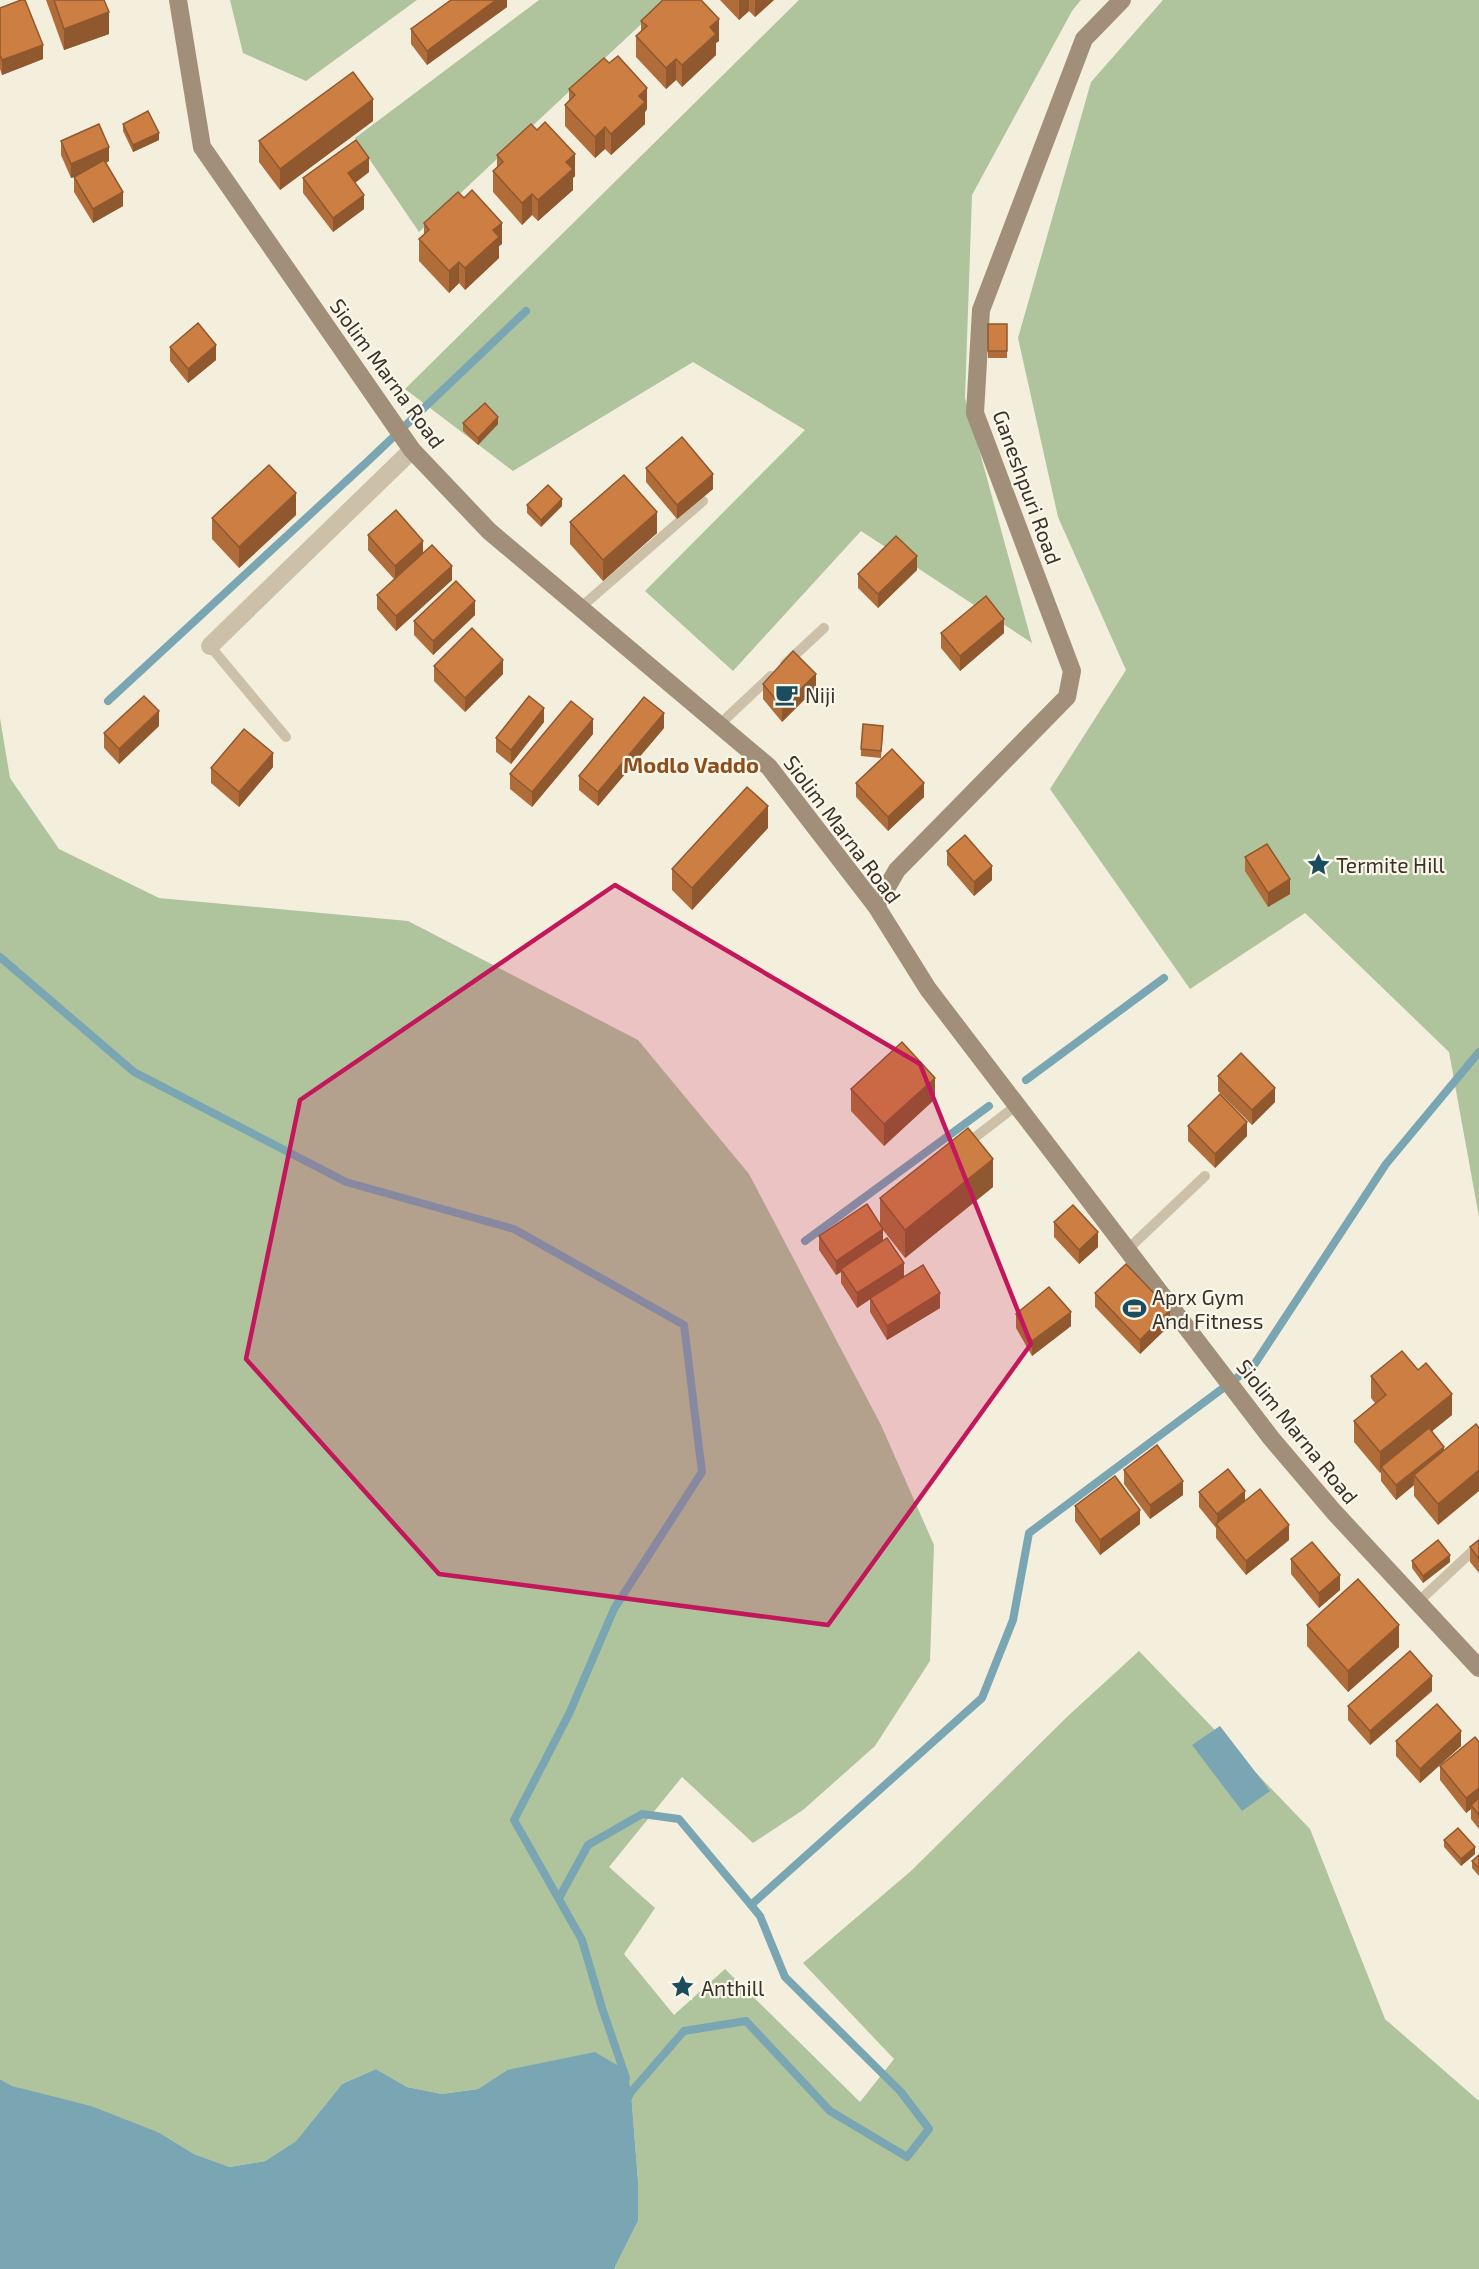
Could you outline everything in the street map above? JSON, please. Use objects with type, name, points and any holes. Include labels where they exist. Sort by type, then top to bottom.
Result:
[{"type":"main road","name":"Siolim Marna Road","points":[[178,0],[202,147],[412,450],[489,531],[769,767],[876,906],[928,988],[1271,1438],[1334,1512],[1479,1668]]},
{"type":"main road","name":"Ganeshpuri Road","points":[[876,906],[897,870],[1067,697],[1072,671],[975,412],[981,310],[1084,39],[1122,0]]},
{"type":"street","points":[[210,646],[412,450]]},
{"type":"lane","points":[[580,608],[703,501]]},
{"type":"lane","points":[[719,725],[824,628]]},
{"type":"lane","points":[[210,646],[286,737]]},
{"type":"lane","points":[[953,1155],[1017,1105]]},
{"type":"lane","points":[[1127,1250],[1205,1176]]},
{"type":"lane","points":[[1418,1602],[1479,1545]]},
{"type":"highlighted area","points":[[615,885],[920,1064],[1031,1344],[828,1625],[439,1574],[246,1359],[300,1100]]},
{"type":"green space","points":[[230,0],[417,0],[306,81],[243,53]]},
{"type":"green space","points":[[539,0],[667,0],[419,232],[355,138]]},
{"type":"green space","points":[[799,0],[1081,0],[1072,11],[972,195],[965,398],[1032,643],[861,531],[733,671],[645,591],[805,430],[693,362],[513,471],[405,389]]},
{"type":"green space","points":[[1163,0],[1479,0],[1479,1217],[1449,1052],[1305,913],[1190,989],[1050,789],[1126,670],[1058,517],[1018,338],[1091,82]]},
{"type":"green space","points":[[0,718],[10,778],[59,849],[159,898],[408,921],[638,1040],[749,1174],[881,1425],[934,1545],[930,1661],[875,1746],[803,1810],[753,1843],[682,1777],[609,1867],[655,1908],[624,1954],[674,2015],[725,1969],[860,2102],[894,2059],[803,1963],[911,1871],[1069,1715],[1139,1651],[1310,1829],[1385,2019],[1479,2101],[1479,2269],[614,2269],[638,2221],[638,2181],[631,2092],[507,2070],[478,2089],[442,2094],[407,2087],[376,2069],[342,2084],[296,2141],[265,2161],[230,2167],[194,2154],[160,2133],[12,2086],[0,2079]]},
{"type":"water","points":[[1220,1726],[1270,1791],[1242,1811],[1192,1745]]},
{"type":"water","points":[[595,2052],[627,2071],[631,2092],[638,2181],[638,2221],[614,2269],[0,2269],[0,2079],[12,2086],[91,2106],[160,2133],[194,2154],[230,2167],[265,2161],[296,2141],[342,2084],[376,2069],[407,2087],[442,2094],[478,2089],[507,2070]]},
{"type":"building","points":[[25,0],[43,45],[2,60],[0,55],[0,8]]},
{"type":"building","points":[[54,0],[104,0],[109,12],[64,29]]},
{"type":"building","points":[[451,0],[496,0],[427,51],[411,29]]},
{"type":"building","points":[[663,0],[701,0],[719,19],[710,27],[716,34],[682,65],[676,59],[666,68],[636,36],[647,26],[641,21]]},
{"type":"building","points":[[618,56],[647,88],[639,96],[645,102],[611,134],[605,127],[595,137],[565,105],[575,95],[569,89],[604,58],[609,63]]},
{"type":"building","points":[[353,72],[373,99],[280,169],[259,141]]},
{"type":"building","points":[[148,111],[159,133],[133,145],[123,124]]},
{"type":"building","points":[[545,122],[575,154],[566,162],[573,169],[538,200],[532,194],[522,203],[493,171],[503,162],[497,155],[531,124],[537,130]]},
{"type":"building","points":[[99,124],[109,147],[71,164],[61,141]]},
{"type":"building","points":[[356,140],[369,158],[348,173],[364,195],[333,218],[303,178]]},
{"type":"building","points":[[104,160],[123,192],[93,209],[74,177]]},
{"type":"building","points":[[472,190],[502,223],[493,230],[499,237],[465,268],[459,262],[449,271],[419,239],[429,230],[424,223],[458,192],[464,198]]},
{"type":"building","points":[[198,323],[216,345],[188,369],[170,347]]},
{"type":"building","points":[[988,324],[1007,324],[1007,351],[988,351]]},
{"type":"building","points":[[485,403],[498,417],[478,438],[463,423]]},
{"type":"building","points":[[682,437],[713,474],[677,505],[646,468]]},
{"type":"building","points":[[269,465],[296,493],[239,547],[212,518]]},
{"type":"building","points":[[624,475],[657,512],[603,560],[570,522]]},
{"type":"building","points":[[548,485],[562,499],[541,520],[527,505]]},
{"type":"building","points":[[396,510],[423,541],[395,566],[368,535]]},
{"type":"building","points":[[896,536],[917,556],[878,594],[858,574]]},
{"type":"building","points":[[432,545],[452,566],[396,616],[377,595]]},
{"type":"building","points":[[456,581],[475,601],[433,641],[414,621]]},
{"type":"building","points":[[986,596],[1004,619],[960,656],[941,633]]},
{"type":"building","points":[[472,628],[503,660],[465,698],[434,666]]},
{"type":"building","points":[[793,651],[816,674],[782,707],[763,684]]},
{"type":"building","points":[[144,696],[159,711],[119,749],[104,733]]},
{"type":"building","points":[[529,696],[544,708],[511,750],[496,738]]},
{"type":"building","points":[[644,697],[664,713],[598,792],[579,776]]},
{"type":"building","points":[[571,701],[593,719],[532,792],[510,774]]},
{"type":"building","points":[[863,724],[883,726],[881,751],[861,749]]},
{"type":"building","points":[[244,729],[273,753],[239,792],[211,768]]},
{"type":"building","points":[[892,749],[924,783],[888,817],[856,783]]},
{"type":"building","points":[[747,787],[768,806],[692,888],[672,869]]},
{"type":"building","points":[[965,835],[992,866],[974,882],[947,851]]},
{"type":"building","points":[[1267,844],[1290,879],[1268,893],[1245,857]]},
{"type":"building","points":[[902,1042],[935,1078],[884,1124],[851,1089]]},
{"type":"building","points":[[1241,1053],[1275,1088],[1252,1110],[1218,1076]]},
{"type":"building","points":[[1220,1094],[1247,1122],[1215,1154],[1188,1126]]},
{"type":"building","points":[[968,1128],[993,1159],[905,1230],[880,1198]]},
{"type":"building","points":[[867,1204],[883,1229],[836,1261],[819,1236]]},
{"type":"building","points":[[1073,1205],[1098,1232],[1079,1250],[1054,1222]]},
{"type":"building","points":[[887,1238],[904,1263],[857,1293],[841,1269]]},
{"type":"building","points":[[1126,1264],[1170,1310],[1140,1340],[1095,1293]]},
{"type":"building","points":[[923,1265],[940,1293],[887,1326],[870,1298]]},
{"type":"building","points":[[1049,1287],[1071,1312],[1032,1341],[1016,1314]]},
{"type":"building","points":[[1402,1351],[1418,1370],[1426,1363],[1452,1394],[1380,1452],[1354,1421],[1386,1395],[1371,1376]]},
{"type":"building","points":[[1476,1424],[1479,1428],[1479,1470],[1438,1504],[1414,1475]]},
{"type":"building","points":[[1429,1428],[1444,1447],[1396,1485],[1381,1467]]},
{"type":"building","points":[[1157,1445],[1183,1481],[1150,1505],[1124,1470]]},
{"type":"building","points":[[1228,1469],[1245,1491],[1217,1514],[1199,1492]]},
{"type":"building","points":[[1115,1476],[1140,1510],[1100,1540],[1075,1506]]},
{"type":"building","points":[[1260,1489],[1289,1525],[1246,1561],[1216,1524]]},
{"type":"building","points":[[1438,1540],[1450,1555],[1423,1576],[1412,1561]]},
{"type":"building","points":[[1479,1540],[1479,1559],[1470,1547]]},
{"type":"building","points":[[1312,1542],[1340,1575],[1319,1593],[1291,1559]]},
{"type":"building","points":[[1358,1579],[1399,1625],[1348,1671],[1307,1625]]},
{"type":"building","points":[[1410,1651],[1432,1676],[1370,1731],[1348,1706]]},
{"type":"building","points":[[1437,1704],[1461,1731],[1420,1769],[1396,1741]]},
{"type":"building","points":[[1475,1737],[1479,1742],[1479,1788],[1466,1798],[1440,1766]]},
{"type":"building","points":[[1479,1798],[1479,1815],[1471,1805]]},
{"type":"building","points":[[1458,1828],[1475,1847],[1461,1859],[1444,1840]]},
{"type":"building","points":[[1479,1855],[1479,1868],[1472,1861]]},
{"type":"waterway","points":[[108,701],[368,461],[526,311]]},
{"type":"waterway","points":[[0,957],[134,1072],[346,1182],[514,1229],[684,1325],[702,1472],[614,1609],[569,1714],[514,1820],[582,1940],[626,2078]]},
{"type":"waterway","points":[[1026,1080],[1164,978]]},
{"type":"waterway","points":[[627,2100],[631,2092],[684,2031],[746,2021],[830,2111],[907,2157],[929,2129],[901,2092],[785,1977],[760,1916],[751,1905],[982,1698],[1013,1620],[1029,1533],[1254,1365],[1386,1164],[1479,1052]]},
{"type":"waterway","points":[[805,1241],[989,1106]]},
{"type":"waterway","points":[[559,1898],[588,1845],[642,1814],[679,1819],[751,1905]]},
{"type":"place","name":"Niji","points":[[787,694]]},
{"type":"place","name":"Termite Hill","points":[[1318,864]]},
{"type":"place","name":"Aprx Gym And Fitness","points":[[1134,1308]]},
{"type":"place","name":"Anthill","points":[[683,1987]]},
{"type":"district","name":"Modlo Vaddo","points":[[691,764]]}]
